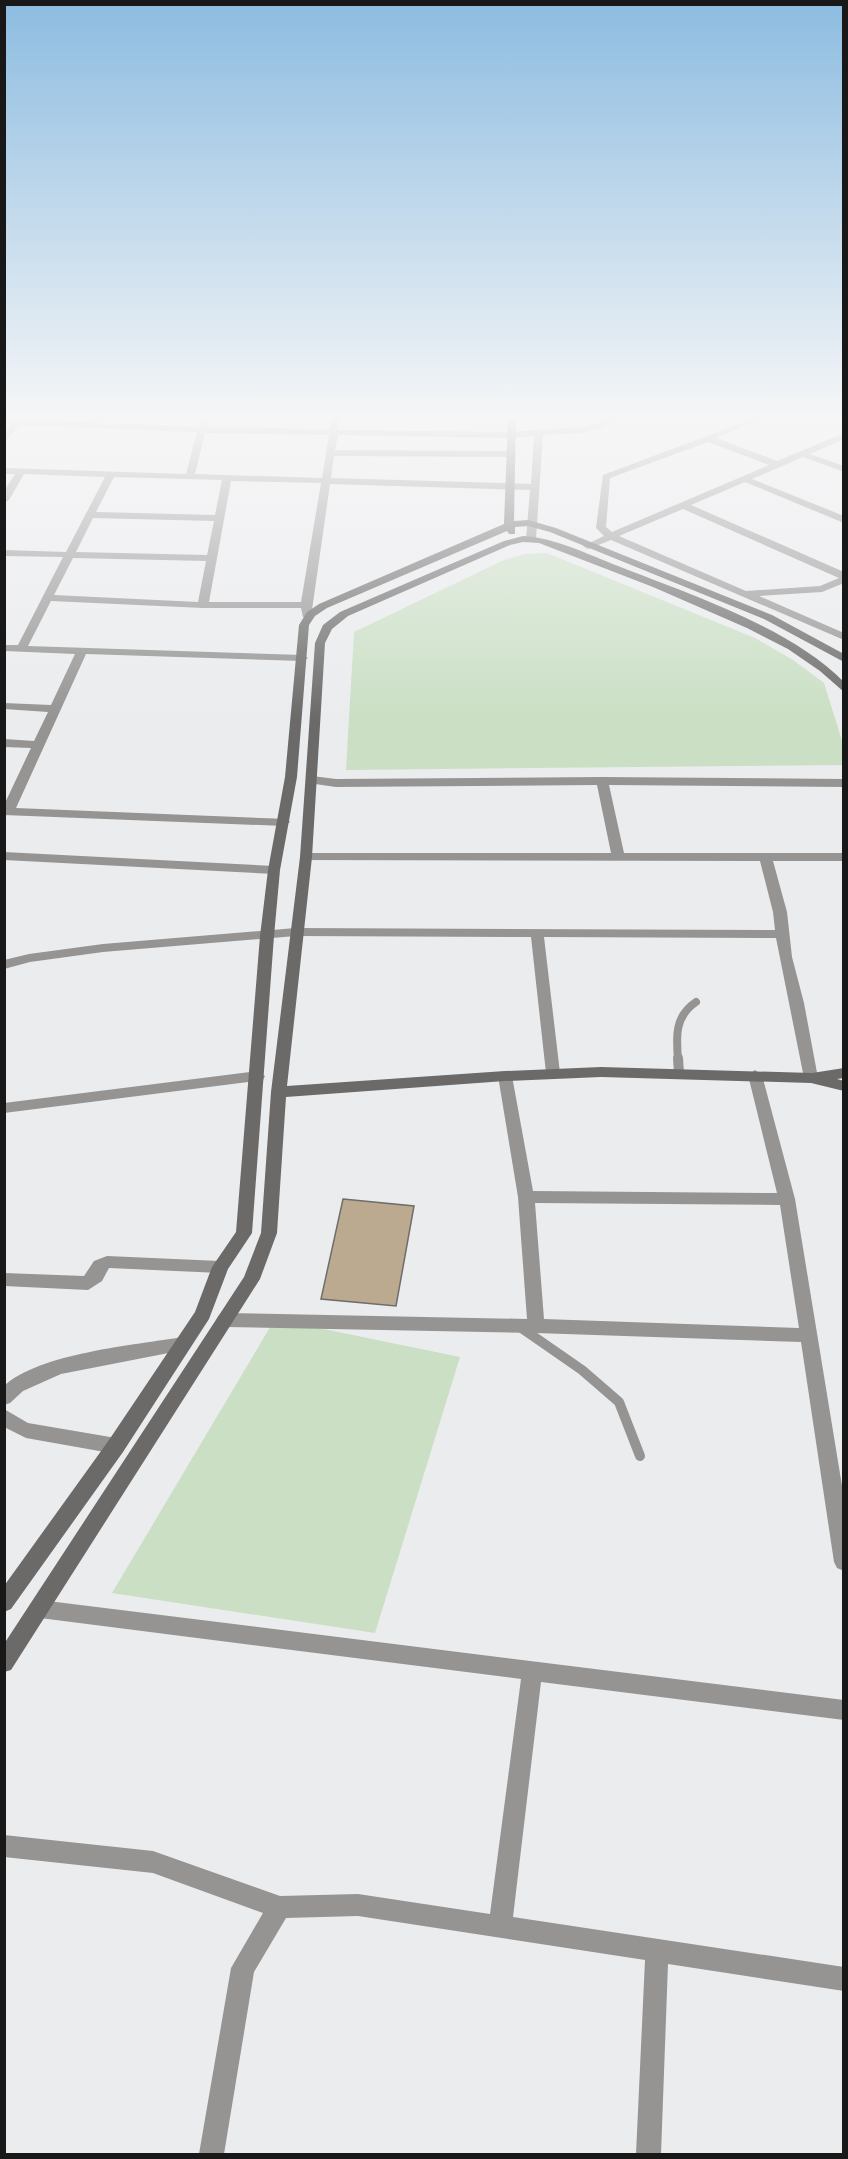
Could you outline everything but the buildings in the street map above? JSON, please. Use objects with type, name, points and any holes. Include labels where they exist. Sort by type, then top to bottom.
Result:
[{"type":"main road","points":[[509,518],[509,525],[516,540]]},
{"type":"main road","points":[[4,1603],[116,1446],[203,1314],[220,1267],[244,1233],[258,1076],[267,936],[274,870],[291,777],[306,612],[466,546],[509,525],[532,523],[720,597],[825,646],[843,659]]},
{"type":"main road","points":[[4,1663],[252,1279],[269,1233],[279,1092],[306,857],[320,643],[327,627],[356,608],[516,540],[541,540],[750,626],[803,654],[838,680],[843,689]]},
{"type":"main road","points":[[279,1092],[553,1073],[755,1075],[811,1078],[843,1086]]},
{"type":"main road","points":[[811,1078],[843,1073]]},
{"type":"street","points":[[21,649],[89,518]]},
{"type":"street","points":[[203,605],[219,518],[208,518]]},
{"type":"street","points":[[48,598],[306,612],[320,518]]},
{"type":"street","points":[[531,539],[532,518]]},
{"type":"street","points":[[602,518],[601,528],[610,536],[843,637]]},
{"type":"street","points":[[588,546],[655,518]]},
{"type":"street","points":[[710,518],[843,577]]},
{"type":"street","points":[[4,553],[212,558]]},
{"type":"street","points":[[822,590],[843,577]]},
{"type":"street","points":[[720,597],[843,590]]},
{"type":"street","points":[[4,648],[303,658]]},
{"type":"street","points":[[82,651],[6,811],[284,822]]},
{"type":"street","points":[[4,706],[56,709]]},
{"type":"street","points":[[4,743],[39,745]]},
{"type":"street","points":[[312,780],[336,783],[602,780],[843,783]]},
{"type":"street","points":[[602,780],[618,857]]},
{"type":"street","points":[[4,856],[274,870]]},
{"type":"street","points":[[306,857],[843,857]]},
{"type":"street","points":[[765,857],[780,912],[782,934],[811,1078]]},
{"type":"street","points":[[7,963],[103,948],[296,932],[782,934]]},
{"type":"street","points":[[537,933],[553,1073]]},
{"type":"street","points":[[755,1075],[787,1200],[843,1562]]},
{"type":"street","points":[[4,1108],[258,1076]]},
{"type":"street","points":[[505,1076],[526,1197],[536,1326]]},
{"type":"street","points":[[526,1197],[787,1200]]},
{"type":"street","points":[[4,1279],[88,1283],[96,1276],[100,1266],[107,1262],[220,1267]]},
{"type":"street","points":[[225,1320],[518,1325],[808,1335]]},
{"type":"street","points":[[4,1398],[20,1383],[46,1370],[183,1344]]},
{"type":"street","points":[[4,1416],[16,1426],[26,1430],[116,1446]]},
{"type":"street","points":[[40,1610],[843,1710]]},
{"type":"street","points":[[500,1927],[532,1671]]},
{"type":"street","points":[[4,1846],[153,1862],[280,1907],[358,1905],[843,1979]]},
{"type":"street","points":[[210,2154],[243,1968],[280,1907]]},
{"type":"street","points":[[648,2154],[657,1950]]},
{"type":"lane","points":[[679,1073],[677,1024],[685,1007],[696,1002]]},
{"type":"lane","points":[[518,1325],[582,1370],[619,1402],[640,1456]]},
{"type":"green space","points":[[547,553],[755,638],[793,660],[824,683],[843,744],[843,765],[346,770],[354,632],[504,560],[525,554]]},
{"type":"green space","points":[[275,1319],[460,1357],[375,1633],[112,1593]]}]
